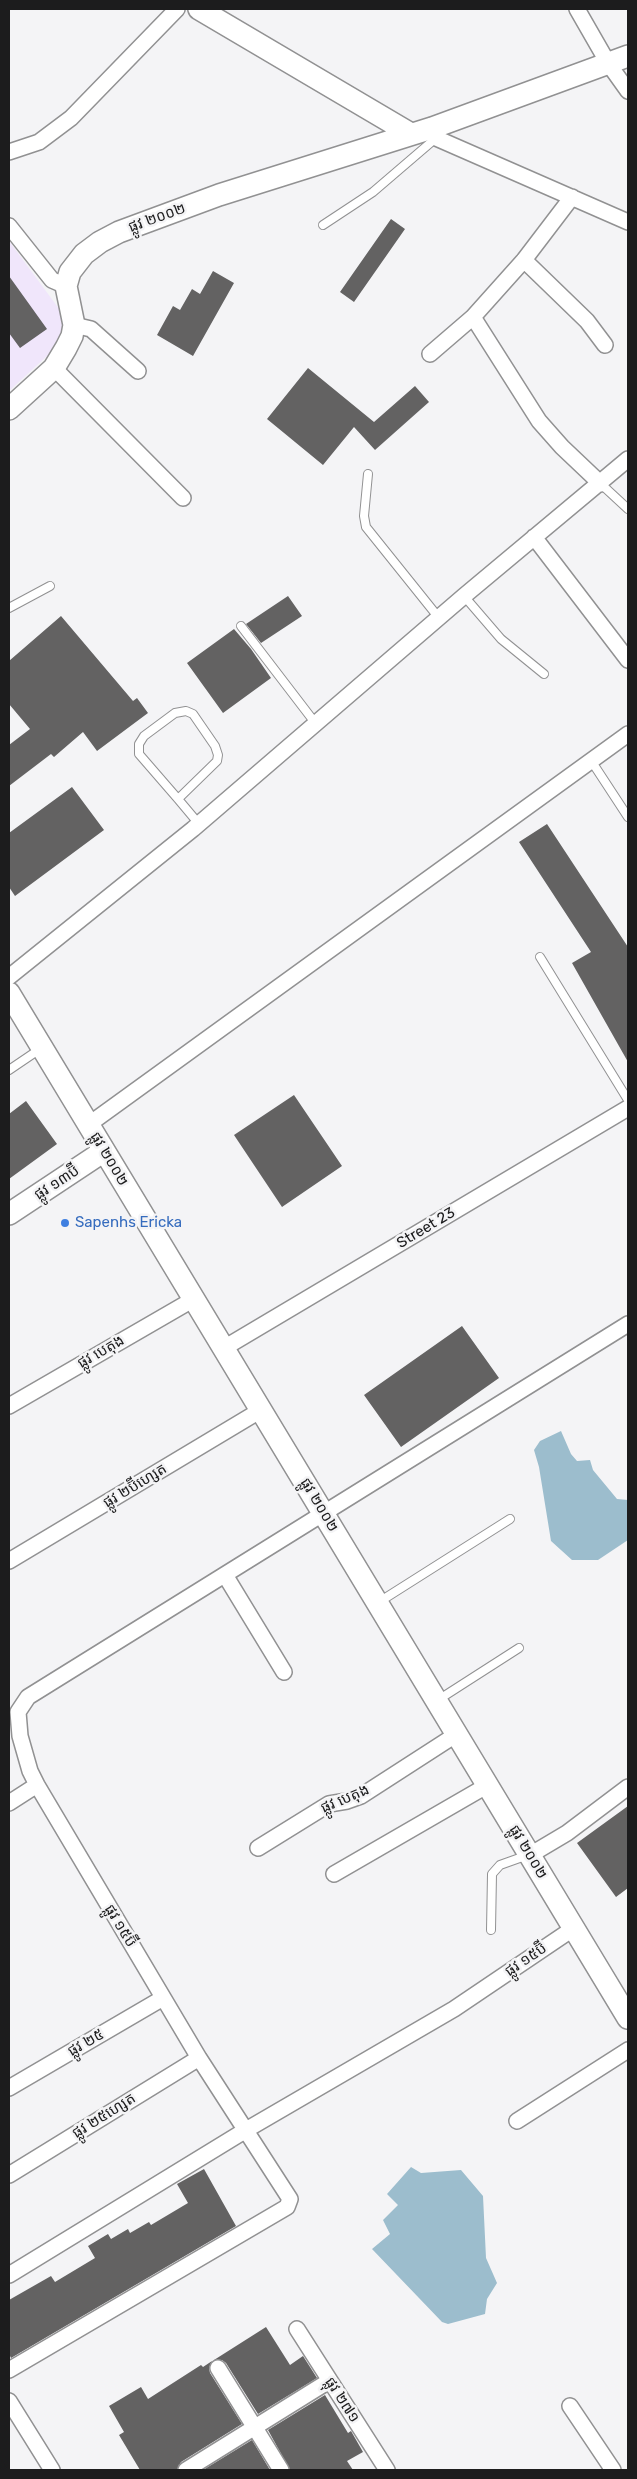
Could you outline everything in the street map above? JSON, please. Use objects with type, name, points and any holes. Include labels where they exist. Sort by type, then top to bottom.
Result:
[{"type":"street","points":[[9,152],[39,142],[72,118],[178,9]]},
{"type":"street","points":[[577,9],[608,63],[628,91]]},
{"type":"street","points":[[203,10],[411,134]]},
{"type":"street","name":"ផ្លូវ ២០០២","points":[[66,286],[70,272],[84,254],[100,242],[119,232],[219,195],[411,134],[434,133],[628,56]]},
{"type":"street","points":[[434,133],[628,222]]},
{"type":"street","points":[[430,354],[473,317],[524,260],[572,197]]},
{"type":"street","points":[[9,226],[52,280],[66,286],[74,324],[72,336],[54,368],[9,409]]},
{"type":"street","points":[[524,260],[587,321],[605,345]]},
{"type":"street","points":[[473,317],[540,421],[562,447],[601,484]]},
{"type":"street","points":[[74,324],[91,329],[138,371]]},
{"type":"street","points":[[54,368],[183,498]]},
{"type":"street","points":[[9,977],[199,824],[438,618],[534,537],[601,484],[628,459]]},
{"type":"street","points":[[534,537],[628,660]]},
{"type":"street","points":[[88,1125],[592,762],[628,734]]},
{"type":"street","name":"ផ្លូវ ២០០២","points":[[9,993],[628,2018]]},
{"type":"street","name":"Street 23","points":[[224,1348],[628,1108]]},
{"type":"street","name":"ផ្លូវ ១៣ប៊ី","points":[[9,1214],[104,1151]]},
{"type":"street","name":"ផ្លូវ បេតុង","points":[[9,1406],[194,1299]]},
{"type":"street","points":[[284,1672],[225,1575],[628,1324]]},
{"type":"street","name":"ផ្លូវ ២ប៊ីហ្សេត","points":[[9,1561],[261,1410]]},
{"type":"street","name":"ផ្លូវ ១៥ប៊ី","points":[[9,2370],[287,2207],[290,2199],[199,2058],[37,1785],[30,1771],[20,1736],[18,1712],[28,1697],[225,1575]]},
{"type":"street","name":"ផ្លូវ បេតុង","points":[[258,1848],[329,1804],[361,1796],[457,1734]]},
{"type":"street","points":[[9,1803],[37,1785]]},
{"type":"street","points":[[334,1874],[488,1785]]},
{"type":"street","points":[[530,1855],[567,1833],[628,1787]]},
{"type":"street","name":"ផ្លូវ ១៥ប៊ី","points":[[9,2275],[246,2130],[454,2009],[574,1928]]},
{"type":"street","name":"ផ្លូវ ២៥","points":[[9,2088],[163,1998]]},
{"type":"street","points":[[517,2121],[628,2050]]},
{"type":"street","name":"ផ្លូវ ២៥ហ្សេត","points":[[9,2175],[199,2058]]},
{"type":"street","name":"ផ្លុវ ២៧១","points":[[297,2329],[387,2470]]},
{"type":"street","points":[[218,2368],[281,2470]]},
{"type":"street","points":[[186,2470],[329,2381]]},
{"type":"street","points":[[9,2401],[52,2470]]},
{"type":"street","points":[[570,2406],[613,2470]]},
{"type":"lane","points":[[323,225],[373,192],[434,133]]},
{"type":"lane","points":[[368,474],[364,516],[366,526],[438,618]]},
{"type":"lane","points":[[601,484],[628,509]]},
{"type":"lane","points":[[9,608],[50,586]]},
{"type":"lane","points":[[464,596],[501,639],[544,674]]},
{"type":"lane","points":[[241,626],[316,724]]},
{"type":"lane","points":[[178,799],[217,761],[218,755],[215,746],[193,714],[186,711],[175,713],[144,736],[139,744],[140,754],[199,824]]},
{"type":"lane","points":[[592,762],[628,817]]},
{"type":"lane","points":[[540,957],[628,1100]]},
{"type":"lane","points":[[9,1070],[42,1048]]},
{"type":"lane","points":[[377,1603],[510,1519]]},
{"type":"lane","points":[[437,1701],[519,1648]]},
{"type":"lane","points":[[491,1930],[492,1874],[500,1865],[530,1855]]},
{"type":"shaded area","points":[[9,241],[68,321],[60,344],[9,391]]},
{"type":"water","points":[[561,1431],[571,1454],[577,1461],[590,1460],[593,1470],[617,1499],[628,1500],[628,1540],[598,1560],[572,1560],[551,1541],[539,1467],[534,1450],[540,1441]]},
{"type":"water","points":[[411,2167],[421,2173],[461,2170],[483,2196],[486,2258],[497,2283],[487,2299],[485,2314],[448,2324],[442,2322],[372,2249],[390,2234],[383,2220],[398,2205],[387,2194]]},
{"type":"building","points":[[391,219],[405,229],[354,302],[340,292]]},
{"type":"building","points":[[213,271],[234,283],[193,356],[157,335],[173,306],[180,310],[192,289],[200,294]]},
{"type":"building","points":[[9,276],[47,329],[20,348],[9,333]]},
{"type":"building","points":[[308,368],[374,422],[415,386],[429,402],[375,450],[354,427],[323,465],[267,419]]},
{"type":"building","points":[[288,596],[302,616],[261,643],[246,624]]},
{"type":"building","points":[[61,616],[133,701],[137,698],[148,713],[97,751],[83,732],[54,757],[51,754],[9,786],[9,745],[30,729],[9,704],[9,661]]},
{"type":"building","points":[[234,629],[251,649],[271,678],[223,713],[187,663]]},
{"type":"building","points":[[72,787],[104,830],[15,896],[9,887],[9,833]]},
{"type":"building","points":[[547,824],[628,947],[628,1062],[572,963],[591,952],[519,842]]},
{"type":"building","points":[[294,1095],[342,1166],[282,1207],[234,1135]]},
{"type":"building","points":[[26,1101],[57,1144],[9,1179],[9,1114]]},
{"type":"building","points":[[462,1326],[499,1378],[401,1447],[364,1395]]},
{"type":"building","points":[[628,1806],[628,1888],[616,1897],[577,1843]]},
{"type":"building","points":[[204,2169],[236,2226],[11,2358],[9,2354],[9,2300],[51,2276],[55,2282],[95,2258],[88,2246],[108,2234],[111,2239],[128,2229],[130,2233],[149,2222],[151,2225],[188,2203],[177,2184]]},
{"type":"building","points":[[266,2327],[290,2365],[303,2356],[317,2378],[258,2414],[226,2363],[222,2360],[214,2360]]},
{"type":"building","points":[[212,2361],[209,2368],[210,2373],[242,2424],[181,2462],[177,2470],[140,2470],[119,2435],[124,2432],[109,2406],[141,2387],[148,2399],[201,2365],[203,2367]]},
{"type":"building","points":[[325,2395],[348,2433],[351,2431],[363,2452],[347,2461],[353,2470],[290,2470],[268,2430]]},
{"type":"building","points":[[252,2440],[270,2470],[203,2470]]},
{"type":"place","name":"Sapenhs Ericka","points":[[65,1223]]}]
